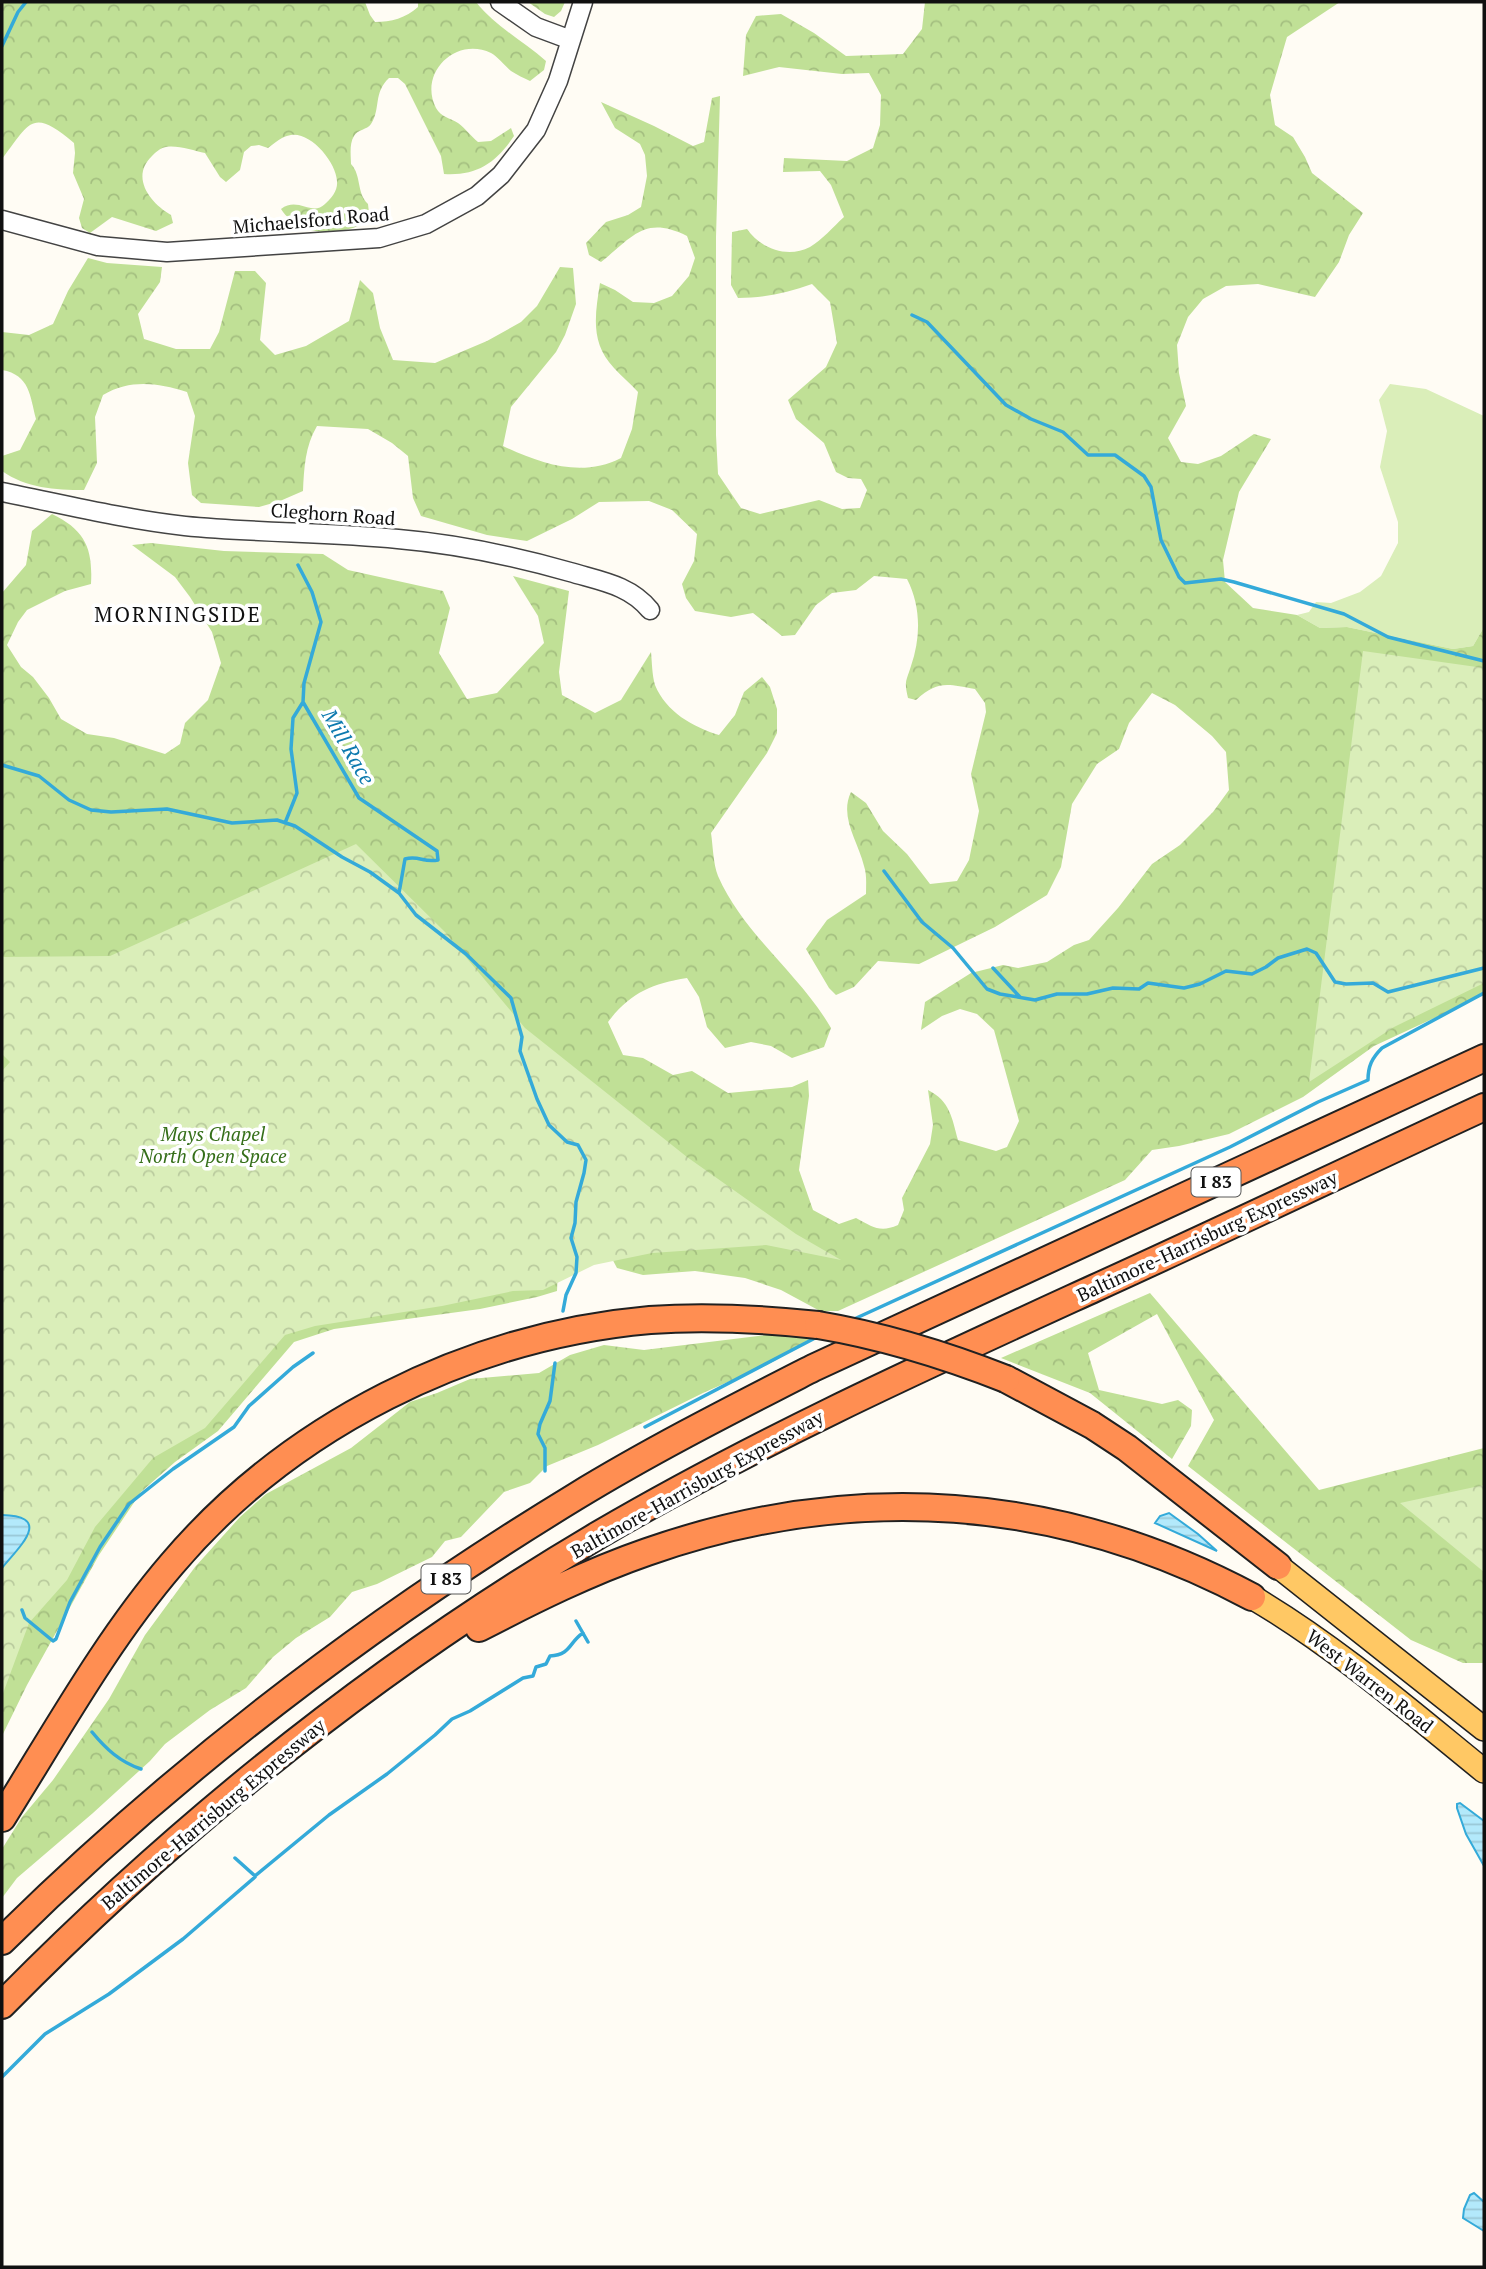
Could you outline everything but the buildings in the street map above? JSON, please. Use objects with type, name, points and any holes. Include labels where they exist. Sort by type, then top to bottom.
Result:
[{"type":"highway","name":"I 83","points":[[2,1941],[61,1882],[161,1793],[279,1698],[431,1589],[577,1495],[720,1415],[813,1368],[1484,1058]]},
{"type":"highway","name":"Baltimore-Harrisburg Expressway","points":[[2,2004],[70,1937],[177,1840],[306,1734],[456,1626],[598,1535],[833,1409],[1484,1107]]},
{"type":"highway","points":[[2,1818],[136,1608],[204,1529],[264,1475],[304,1445],[363,1408],[429,1376],[482,1356],[565,1333],[621,1324],[679,1319],[772,1320],[863,1332],[948,1357],[1006,1379],[1081,1418],[1127,1448],[1278,1566]]},
{"type":"highway","points":[[383,1676],[574,1581],[648,1551],[762,1521],[848,1509],[942,1507],[1034,1518],[1126,1542],[1203,1572],[1252,1597]]},
{"type":"main road","name":"West Warren Road","points":[[1278,1566],[1484,1729]]},
{"type":"main road","name":"West Warren Road","points":[[1252,1597],[1320,1641],[1484,1771]]},
{"type":"street","points":[[500,2],[536,27],[571,40]]},
{"type":"street","name":"Michaelsford Road","points":[[2,220],[98,246],[167,252],[353,241],[401,233],[452,212],[477,196],[500,175],[536,130],[548,106],[583,2]]},
{"type":"street","name":"Cleghorn Road","points":[[2,492],[185,526],[399,539],[493,552],[618,586],[642,600],[650,610]]},
{"type":"green space","points":[[2,2],[365,2],[375,22],[403,17],[418,7],[418,2],[476,2],[500,26],[546,61],[544,70],[530,81],[511,71],[491,53],[478,49],[453,54],[436,71],[432,82],[432,95],[438,111],[458,123],[478,142],[491,141],[511,128],[514,136],[493,160],[466,173],[444,174],[441,156],[405,84],[398,78],[389,78],[381,89],[371,124],[356,134],[351,143],[351,164],[357,174],[369,213],[366,222],[356,227],[320,232],[298,225],[281,209],[293,205],[320,207],[332,196],[337,184],[336,173],[321,150],[306,138],[291,135],[268,148],[251,146],[244,152],[240,170],[226,182],[205,153],[176,147],[162,148],[146,164],[143,181],[150,197],[171,215],[173,223],[156,231],[112,217],[90,233],[82,228],[79,218],[84,199],[73,173],[74,143],[49,125],[40,122],[26,128],[2,159]]},
{"type":"green space","points":[[528,2],[565,2],[554,17]]},
{"type":"green space","points":[[925,2],[1340,2],[1287,37],[1270,95],[1275,125],[1293,137],[1312,173],[1363,213],[1349,235],[1339,262],[1315,297],[1258,284],[1226,286],[1203,299],[1188,317],[1177,345],[1179,373],[1186,406],[1168,438],[1181,462],[1198,464],[1221,456],[1254,434],[1271,439],[1239,492],[1223,560],[1225,582],[1253,608],[1297,615],[1320,628],[1347,627],[1453,649],[1473,646],[1484,627],[1484,995],[1374,1046],[1303,1097],[1229,1134],[1152,1150],[1125,1180],[838,1311],[820,1311],[781,1290],[745,1278],[695,1271],[643,1275],[617,1268],[598,1232],[559,1248],[557,1291],[480,1309],[334,1329],[294,1342],[218,1431],[175,1462],[141,1492],[99,1555],[2,1736],[2,593],[26,565],[32,531],[52,514],[72,527],[85,542],[90,560],[91,584],[65,591],[27,610],[7,645],[21,667],[33,677],[49,698],[61,719],[87,734],[114,738],[165,754],[180,744],[185,723],[208,700],[221,663],[212,632],[175,577],[132,545],[151,543],[224,551],[323,554],[348,570],[443,591],[450,608],[439,653],[467,699],[497,693],[544,643],[538,616],[513,576],[569,591],[559,672],[562,695],[595,713],[621,700],[651,652],[655,685],[666,703],[690,723],[719,735],[735,715],[744,692],[762,677],[770,687],[777,709],[777,733],[767,753],[711,833],[714,860],[718,876],[742,917],[804,989],[831,1028],[824,1047],[792,1058],[771,1046],[751,1042],[725,1048],[707,1027],[699,997],[687,978],[642,991],[608,1022],[623,1055],[643,1058],[673,1075],[692,1071],[728,1093],[792,1087],[808,1080],[809,1096],[799,1170],[813,1210],[839,1224],[856,1218],[881,1229],[898,1225],[904,1210],[902,1198],[930,1144],[933,1125],[928,1090],[946,1105],[958,1140],[996,1151],[1007,1147],[1019,1121],[994,1030],[977,1014],[960,1009],[942,1016],[921,1030],[925,1002],[971,973],[1003,965],[1018,968],[1047,962],[1074,945],[1089,940],[1152,864],[1180,845],[1213,812],[1229,790],[1226,752],[1212,736],[1175,705],[1152,693],[1129,723],[1119,749],[1097,764],[1072,804],[1061,867],[1047,895],[995,927],[919,964],[878,961],[854,987],[836,995],[806,949],[827,920],[866,894],[865,869],[848,820],[851,792],[866,803],[883,831],[907,854],[930,884],[957,881],[969,860],[979,811],[971,774],[986,712],[985,703],[975,689],[950,685],[937,686],[916,700],[908,698],[906,682],[917,644],[918,622],[915,600],[907,579],[874,576],[856,590],[832,593],[816,605],[795,635],[782,636],[753,613],[731,617],[695,611],[686,598],[682,584],[694,561],[697,534],[672,510],[649,501],[599,502],[527,541],[487,535],[421,516],[413,498],[408,456],[368,429],[317,426],[308,450],[303,491],[259,507],[201,503],[192,495],[188,463],[195,416],[187,392],[165,386],[134,385],[103,395],[95,417],[97,463],[84,490],[31,484],[2,471],[2,456],[20,450],[36,419],[30,395],[23,382],[2,370],[2,332],[29,335],[53,324],[68,291],[88,258],[107,263],[162,267],[160,282],[138,314],[144,339],[176,349],[210,349],[219,332],[235,271],[255,271],[266,283],[260,340],[275,355],[306,346],[349,321],[360,280],[373,293],[380,328],[393,360],[435,363],[487,341],[521,322],[537,306],[560,267],[573,268],[576,304],[565,335],[556,352],[511,407],[503,446],[562,466],[577,468],[606,464],[621,458],[632,429],[638,392],[614,368],[601,349],[596,328],[600,283],[633,302],[654,303],[672,296],[689,276],[695,258],[687,236],[660,228],[649,228],[631,237],[601,262],[589,255],[586,243],[606,222],[628,215],[641,207],[647,176],[645,155],[640,144],[615,128],[601,102],[693,146],[704,142],[712,98],[720,96],[716,237],[718,474],[741,508],[760,514],[819,500],[842,509],[860,508],[867,490],[861,479],[848,478],[836,472],[824,443],[796,419],[788,400],[826,367],[837,343],[830,302],[812,284],[776,294],[738,298],[731,285],[732,232],[747,229],[759,242],[783,252],[810,247],[823,237],[844,217],[831,185],[820,171],[783,172],[784,158],[847,161],[873,148],[880,125],[881,95],[869,73],[842,74],[779,67],[743,76],[746,35],[756,16],[781,14],[846,56],[903,54],[922,29]]},
{"type":"green space","points":[[1390,384],[1426,389],[1484,416],[1484,627],[1473,646],[1453,649],[1347,627],[1320,628],[1297,615],[1309,612],[1316,602],[1331,603],[1360,592],[1381,576],[1398,543],[1398,522],[1380,467],[1387,431],[1379,400]]},
{"type":"green space","points":[[1363,651],[1484,668],[1484,983],[1394,1027],[1309,1082]]},
{"type":"green space","name":"Mays Chapel North Open Space","points":[[356,844],[445,932],[525,1028],[687,1157],[796,1234],[841,1260],[766,1245],[652,1253],[594,1265],[543,1290],[513,1291],[442,1306],[315,1326],[285,1335],[205,1428],[153,1458],[95,1527],[67,1580],[29,1623],[2,1696],[2,1071],[10,1062],[2,1054],[2,957],[110,956]]},
{"type":"green space","points":[[1150,1293],[1319,1490],[1484,1448],[1484,1663],[1463,1663],[1411,1640],[1188,1466],[1214,1420],[1157,1314],[1088,1353],[1099,1390],[1162,1404],[1178,1400],[1192,1410],[1191,1426],[1172,1459],[1090,1393],[1001,1358]]},
{"type":"green space","points":[[782,1333],[820,1335],[767,1365],[705,1392],[598,1445],[547,1466],[530,1483],[504,1492],[461,1537],[445,1541],[432,1557],[377,1584],[352,1592],[330,1617],[296,1638],[273,1657],[246,1688],[210,1710],[165,1744],[93,1813],[17,1878],[2,1898],[2,1849],[22,1817],[53,1780],[109,1699],[145,1635],[195,1567],[240,1517],[266,1494],[351,1448],[410,1402],[470,1379],[539,1373],[570,1355],[604,1345],[644,1350]]},
{"type":"green space","points":[[1484,1485],[1484,1572],[1400,1503]]},
{"type":"water","points":[[1169,1513],[1217,1551],[1155,1523],[1160,1516]]},
{"type":"water","points":[[2,1515],[18,1517],[26,1521],[29,1527],[23,1542],[2,1568]]},
{"type":"water","points":[[1460,1803],[1484,1821],[1484,1866],[1466,1834],[1457,1808]]},
{"type":"water","points":[[1474,2193],[1484,2202],[1484,2231],[1463,2218],[1470,2195]]},
{"type":"waterway","points":[[2,46],[18,12],[26,2]]},
{"type":"waterway","points":[[912,315],[927,322],[1006,405],[1063,432],[1088,455],[1115,455],[1144,476],[1151,487],[1161,540],[1179,577],[1185,583],[1221,579],[1234,582],[1344,614],[1388,637],[1484,661]]},
{"type":"waterway","points":[[285,823],[297,793],[291,749],[293,718],[303,702],[304,683],[321,622],[312,592],[298,565]]},
{"type":"waterway","name":"Mill Race","points":[[303,702],[359,798],[437,851],[438,860],[405,859],[399,893]]},
{"type":"waterway","points":[[2,765],[39,776],[69,800],[91,810],[111,812],[167,809],[232,823],[277,820],[295,826],[399,893],[416,915],[466,954],[511,998],[522,1037],[520,1051],[549,1125],[567,1142],[578,1145],[586,1160],[571,1238],[577,1257],[576,1273],[566,1295],[563,1311]]},
{"type":"waterway","points":[[884,871],[922,922],[953,948],[987,989],[1035,1000],[1057,994],[1087,994],[1113,988],[1139,989],[1148,983],[1184,988],[1200,984],[1226,971],[1252,974],[1278,958],[1307,949],[1316,953],[1335,982],[1373,983],[1388,992],[1484,968]]},
{"type":"waterway","points":[[993,968],[1020,997]]},
{"type":"waterway","points":[[852,1320],[1230,1147],[1368,1080],[1371,1062],[1382,1048],[1484,993]]},
{"type":"waterway","points":[[645,1427],[817,1337]]},
{"type":"waterway","points":[[22,1610],[25,1618],[53,1641],[56,1639],[70,1602],[100,1547],[129,1504],[173,1469],[234,1427],[249,1406],[313,1353]]},
{"type":"waterway","points":[[545,1471],[545,1448],[538,1434],[550,1401],[555,1363]]},
{"type":"waterway","points":[[576,1621],[588,1642]]},
{"type":"waterway","points":[[235,1858],[255,1876],[329,1815],[387,1774],[452,1719],[523,1678],[533,1676],[536,1667],[546,1664],[550,1656],[566,1651],[583,1633]]},
{"type":"waterway","points":[[92,1732],[114,1754],[141,1769]]},
{"type":"waterway","points":[[2,2077],[45,2034],[109,1994],[183,1939],[255,1877]]},
{"type":"district","name":"MORNINGSIDE","points":[[178,615]]}]
